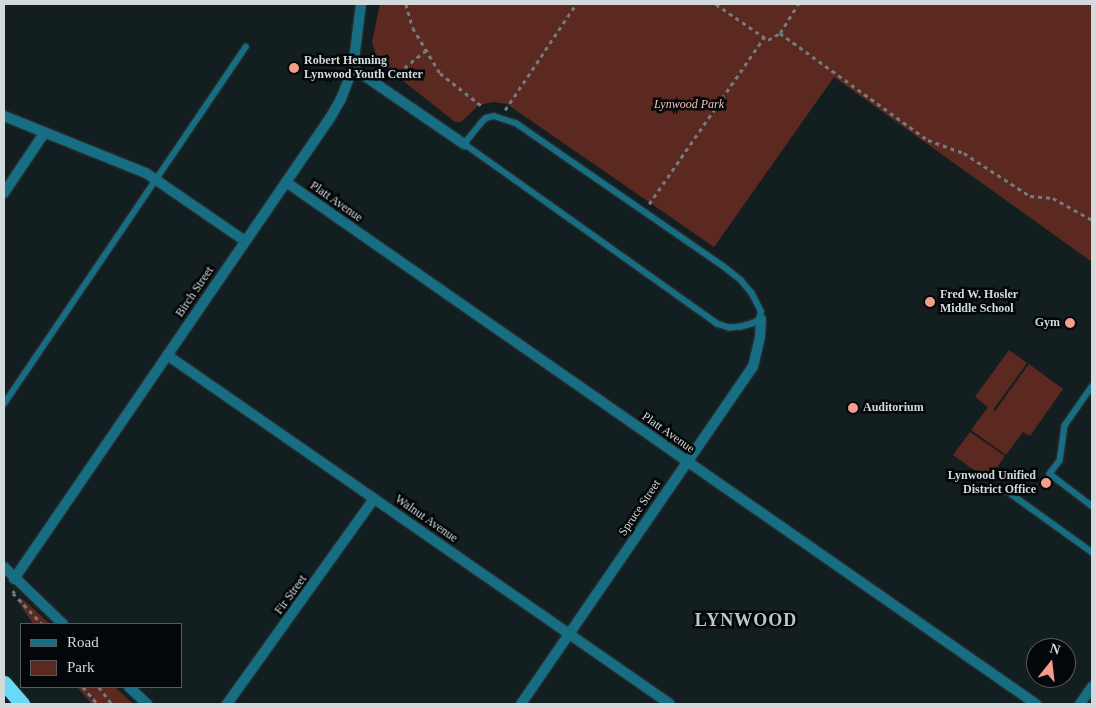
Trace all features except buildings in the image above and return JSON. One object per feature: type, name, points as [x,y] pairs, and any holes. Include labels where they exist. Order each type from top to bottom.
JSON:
[{"type":"highway","points":[[4,683],[22,704]]},
{"type":"street","name":"Birch Street","points":[[14,579],[342,99],[353,68],[358,5]]},
{"type":"street","points":[[353,68],[464,144]]},
{"type":"street","points":[[4,116],[133,167],[157,179],[245,241]]},
{"type":"street","points":[[4,193],[45,132]]},
{"type":"street","name":"Platt Avenue","points":[[286,182],[1036,704]]},
{"type":"street","name":"Spruce Street","points":[[521,704],[753,367],[759,344],[761,319]]},
{"type":"street","name":"Walnut Avenue","points":[[167,355],[670,704]]},
{"type":"street","name":"Fir Street","points":[[227,704],[374,498]]},
{"type":"street","points":[[4,567],[14,579],[61,623]]},
{"type":"street","points":[[1080,704],[1092,687]]},
{"type":"street","points":[[130,688],[147,704]]},
{"type":"lane","points":[[4,404],[246,47]]},
{"type":"lane","points":[[500,117],[486,118],[464,144],[717,324],[729,328],[741,327],[761,319]]},
{"type":"lane","name":"Spruce Street","points":[[500,117],[516,123],[722,265],[752,293],[761,311],[761,319]]},
{"type":"lane","points":[[1092,387],[1066,426],[1060,461],[1050,474],[1092,506]]},
{"type":"lane","points":[[1007,491],[1092,552]]},
{"type":"path","points":[[406,4],[413,28],[425,51],[440,73],[482,106]]},
{"type":"path","points":[[500,117],[576,4]]},
{"type":"path","points":[[716,4],[768,40],[780,33],[798,4]]},
{"type":"path","points":[[780,33],[928,140],[964,153],[1030,196],[1053,198],[1092,220]]},
{"type":"path","points":[[648,204],[764,37]]},
{"type":"path","points":[[392,78],[425,51]]},
{"type":"path","points":[[13,593],[41,623]]},
{"type":"path","points":[[84,688],[98,704]]},
{"type":"path","points":[[100,688],[112,704]]},
{"type":"green space","name":"Lynwood Park","points":[[380,4],[1092,4],[1092,262],[834,77],[714,247],[507,104],[493,102],[479,105],[461,122],[455,122],[378,61],[372,42]]},
{"type":"green space","points":[[1009,350],[1027,363],[993,410],[995,411],[1029,364],[1063,389],[1030,436],[1023,432],[1006,455],[971,430],[988,407],[975,397]]},
{"type":"green space","points":[[970,432],[1005,456],[988,480],[953,455]]},
{"type":"green space","points":[[21,598],[49,623],[32,623],[18,601]]},
{"type":"green space","points":[[78,688],[116,688],[133,704],[92,704]]},
{"type":"place","name":"Robert Henning Lynwood Youth Center","points":[[294,68]]},
{"type":"place","name":"Fred W. Hosler Middle School","points":[[930,302]]},
{"type":"place","name":"Gym","points":[[1070,323]]},
{"type":"place","name":"Auditorium","points":[[853,408]]},
{"type":"place","name":"Lynwood Unified District Office","points":[[1046,483]]},
{"type":"district","name":"LYNWOOD","points":[[746,620]]}]
